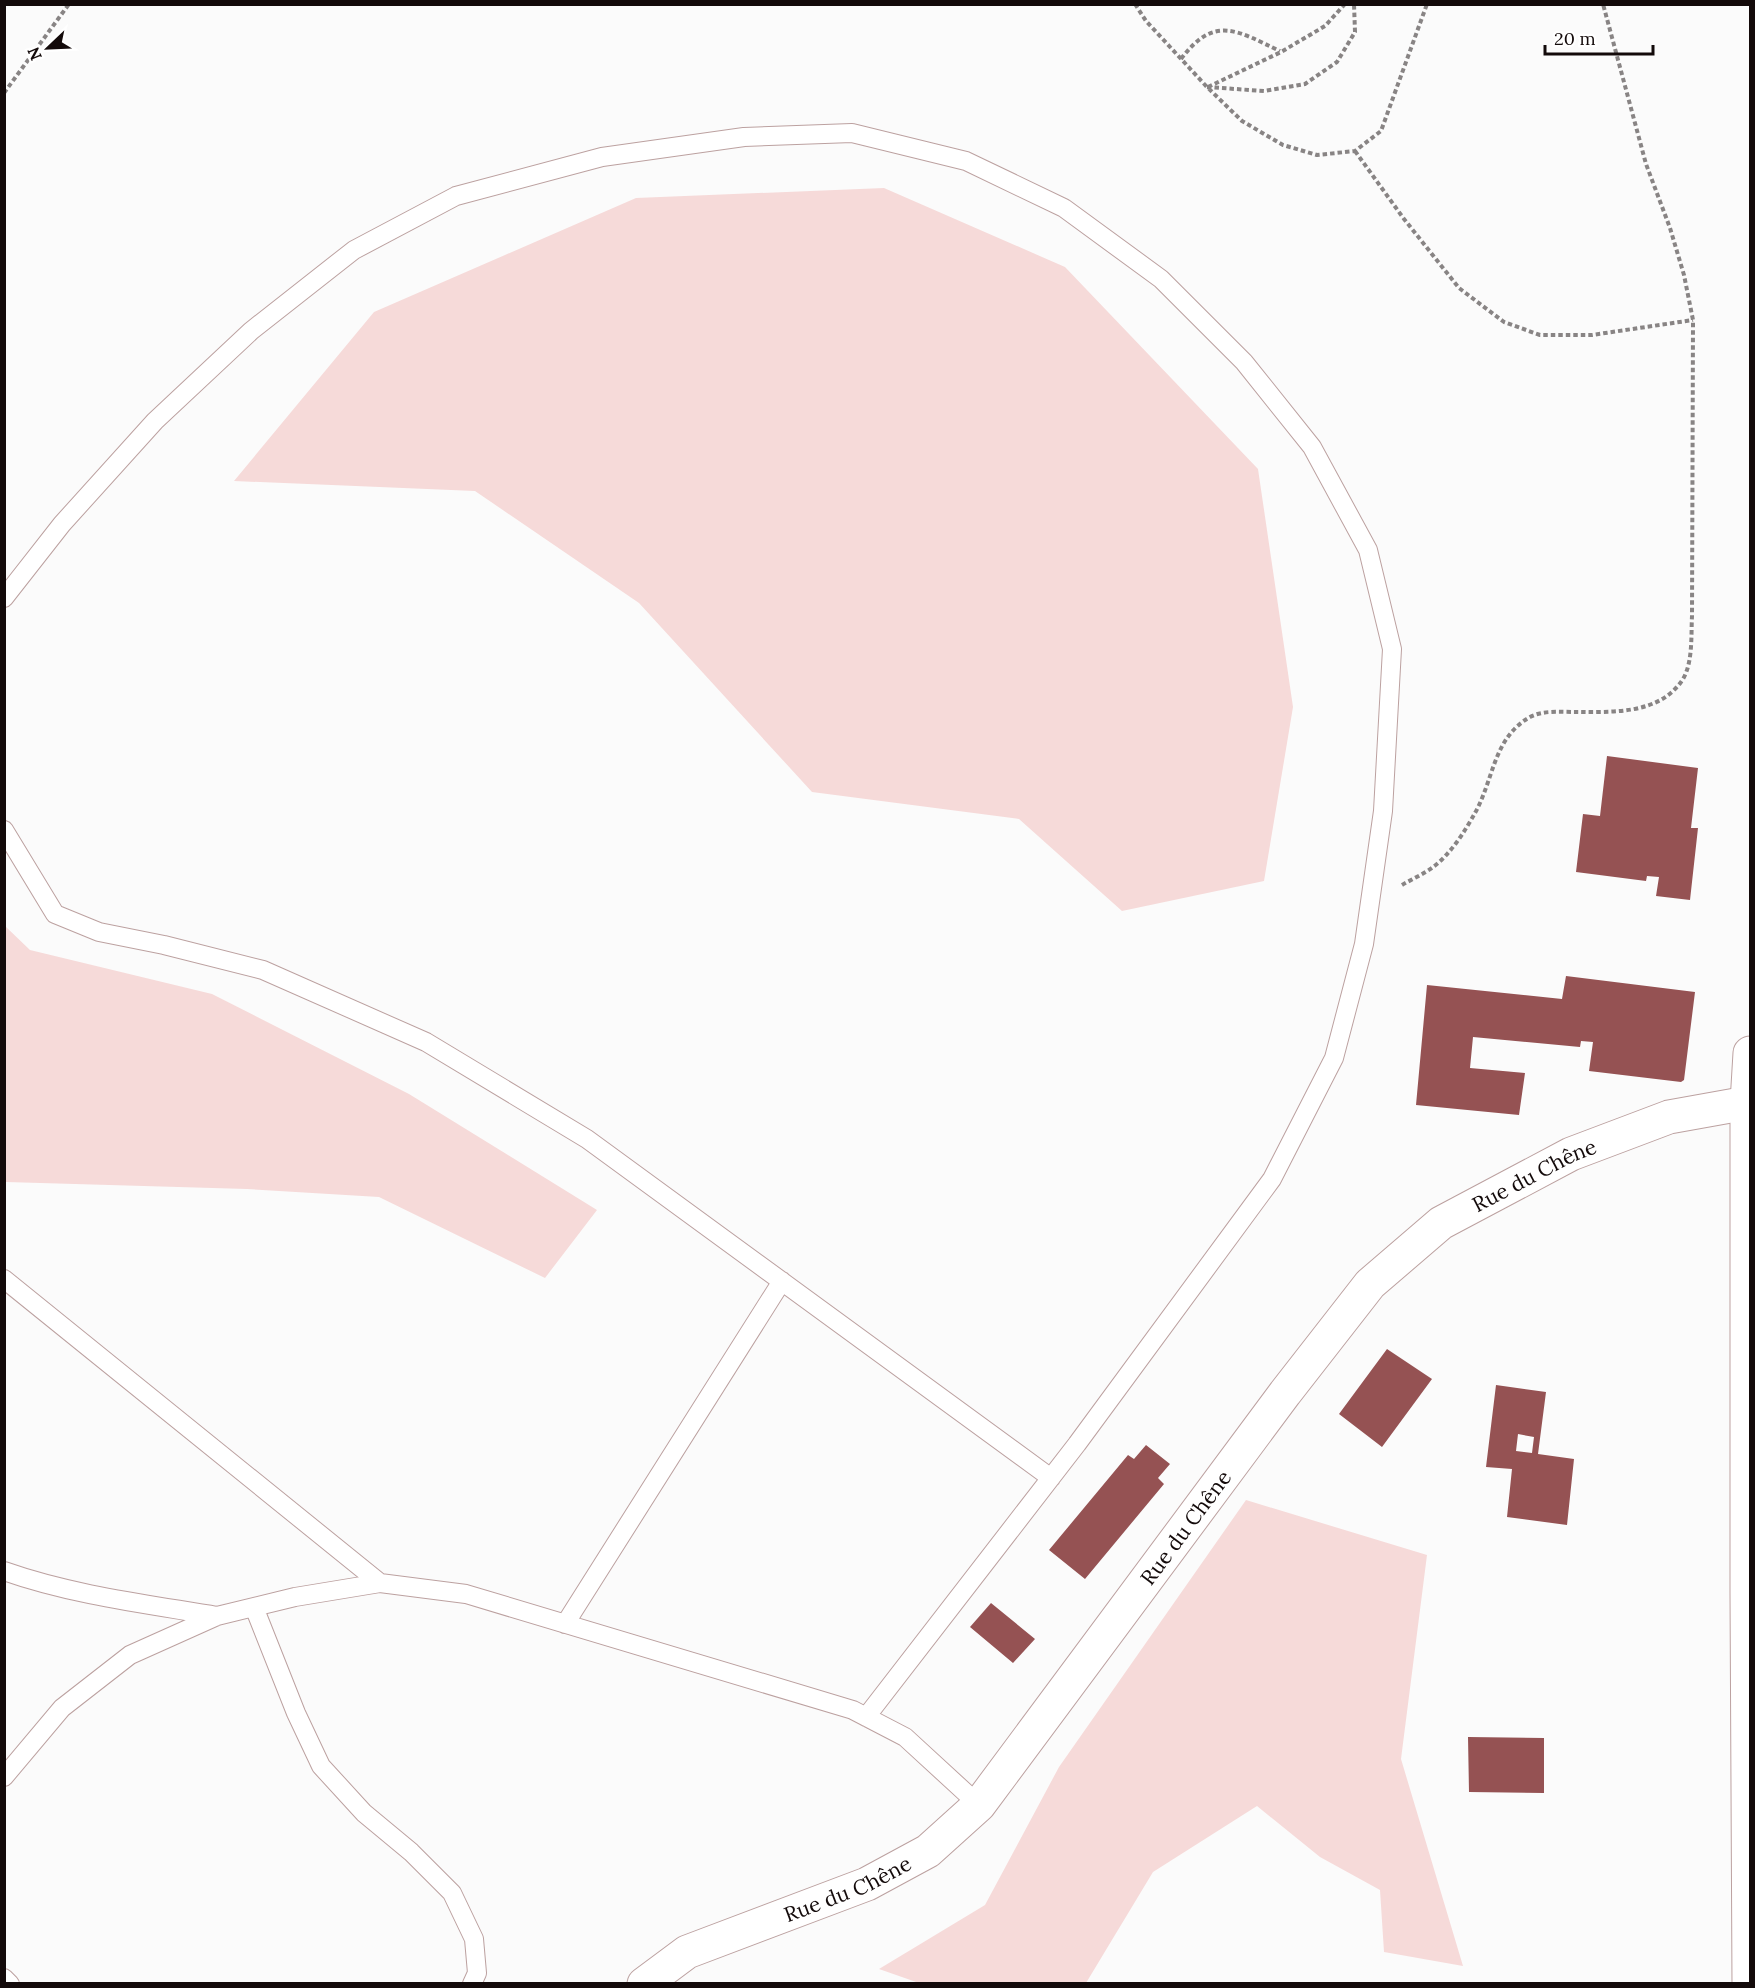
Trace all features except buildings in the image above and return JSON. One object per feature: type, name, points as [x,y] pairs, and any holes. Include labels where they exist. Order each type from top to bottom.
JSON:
[{"type":"street","points":[[1749,1983],[1747,1605],[1750,1053]]},
{"type":"street","name":"Rue du Chêne","points":[[644,1983],[687,1952],[867,1884],[928,1851],[979,1804],[1285,1393],[1370,1284],[1441,1223],[1571,1154],[1669,1117],[1749,1102]]},
{"type":"lane","points":[[4,598],[62,524],[155,421],[251,331],[354,250],[456,196],[602,157],[744,137],[852,133],[966,161],[1065,208],[1161,279],[1244,362],[1312,447],[1368,550],[1392,649],[1383,810],[1368,916],[1364,944],[1334,1058],[1272,1179],[1051,1478],[866,1717]]},
{"type":"lane","points":[[4,830],[55,914],[99,932],[164,945],[263,970],[426,1042],[587,1139],[1051,1478]]},
{"type":"lane","points":[[4,1279],[380,1583]]},
{"type":"lane","points":[[565,1624],[782,1281]]},
{"type":"lane","points":[[4,1571],[113,1598],[217,1616]]},
{"type":"lane","points":[[4,1777],[62,1708],[130,1655],[217,1616],[295,1597],[380,1583],[466,1594],[853,1710],[905,1737],[979,1804]]},
{"type":"lane","points":[[254,1607],[296,1713],[321,1766],[364,1813],[411,1852],[452,1893],[474,1939],[477,1973],[472,1983]]},
{"type":"lane","points":[[4,1978],[10,1983]]},
{"type":"path","points":[[4,93],[69,4]]},
{"type":"path","points":[[1135,4],[1146,21],[1242,121],[1283,145],[1317,155],[1355,151],[1381,131],[1427,4]]},
{"type":"path","points":[[1207,87],[1281,52],[1325,26],[1345,4]]},
{"type":"path","points":[[1207,87],[1264,91],[1305,84],[1337,62],[1355,32],[1354,4]]},
{"type":"path","points":[[1368,916],[1389,893],[1434,867],[1453,846],[1475,813],[1502,744],[1516,727],[1532,716],[1549,712],[1623,711],[1652,704],[1670,694],[1683,678],[1689,656],[1692,616],[1693,320],[1684,274],[1646,164],[1604,4]]},
{"type":"path","points":[[1181,59],[1204,35],[1229,29],[1281,52]]},
{"type":"path","points":[[1355,151],[1404,219],[1459,288],[1504,322],[1540,335],[1592,335],[1693,320]]},
{"type":"shaded area","points":[[884,188],[1065,267],[1258,469],[1293,707],[1264,881],[1122,911],[1019,819],[812,792],[639,603],[475,491],[234,481],[374,312],[636,198]]},
{"type":"shaded area","points":[[5,926],[30,950],[212,994],[409,1094],[597,1210],[545,1278],[379,1197],[247,1189],[6,1182],[4,1181]]},
{"type":"shaded area","points":[[1246,1500],[1427,1555],[1401,1759],[1463,1966],[1384,1952],[1380,1890],[1320,1857],[1257,1806],[1153,1872],[1086,1983],[919,1983],[879,1969],[985,1905],[1059,1767]]}]
